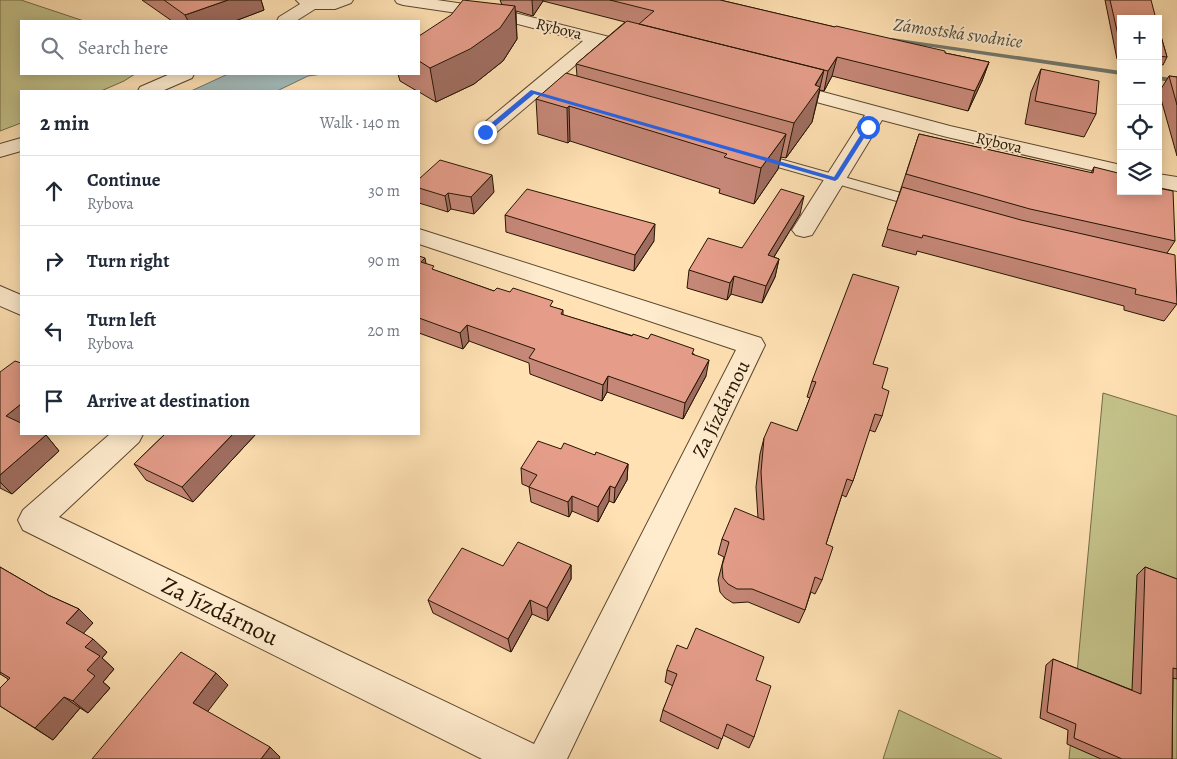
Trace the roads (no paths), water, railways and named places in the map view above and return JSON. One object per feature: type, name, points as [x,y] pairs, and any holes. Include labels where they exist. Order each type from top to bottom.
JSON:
[{"type":"street","points":[[286,20],[308,2],[327,5],[345,0]]},
{"type":"street","name":"Rybova","points":[[404,0],[499,14],[652,53]]},
{"type":"street","name":"Rybova","points":[[485,132],[596,39]]},
{"type":"street","points":[[149,90],[183,75]]},
{"type":"street","name":"Rybova","points":[[765,83],[1117,170]]},
{"type":"street","points":[[804,230],[877,112]]},
{"type":"street","points":[[0,152],[20,144]]},
{"type":"street","points":[[1162,181],[1177,184]]},
{"type":"street","name":"Za Jízdárnou","points":[[420,236],[752,345],[547,759]]},
{"type":"street","points":[[0,295],[20,305]]},
{"type":"street","name":"Za Jízdárnou","points":[[128,435],[34,520],[523,759]]},
{"type":"lane","points":[[533,92],[552,97]]},
{"type":"lane","points":[[741,152],[936,208]]},
{"type":"water","points":[[226,75],[316,75],[308,76],[279,90],[193,90]]},
{"type":"waterway","name":"Zámostská svodnice","points":[[892,40],[1117,72]]},
{"type":"waterway","name":"Zámostská svodnice","points":[[1162,79],[1177,81]]}]
